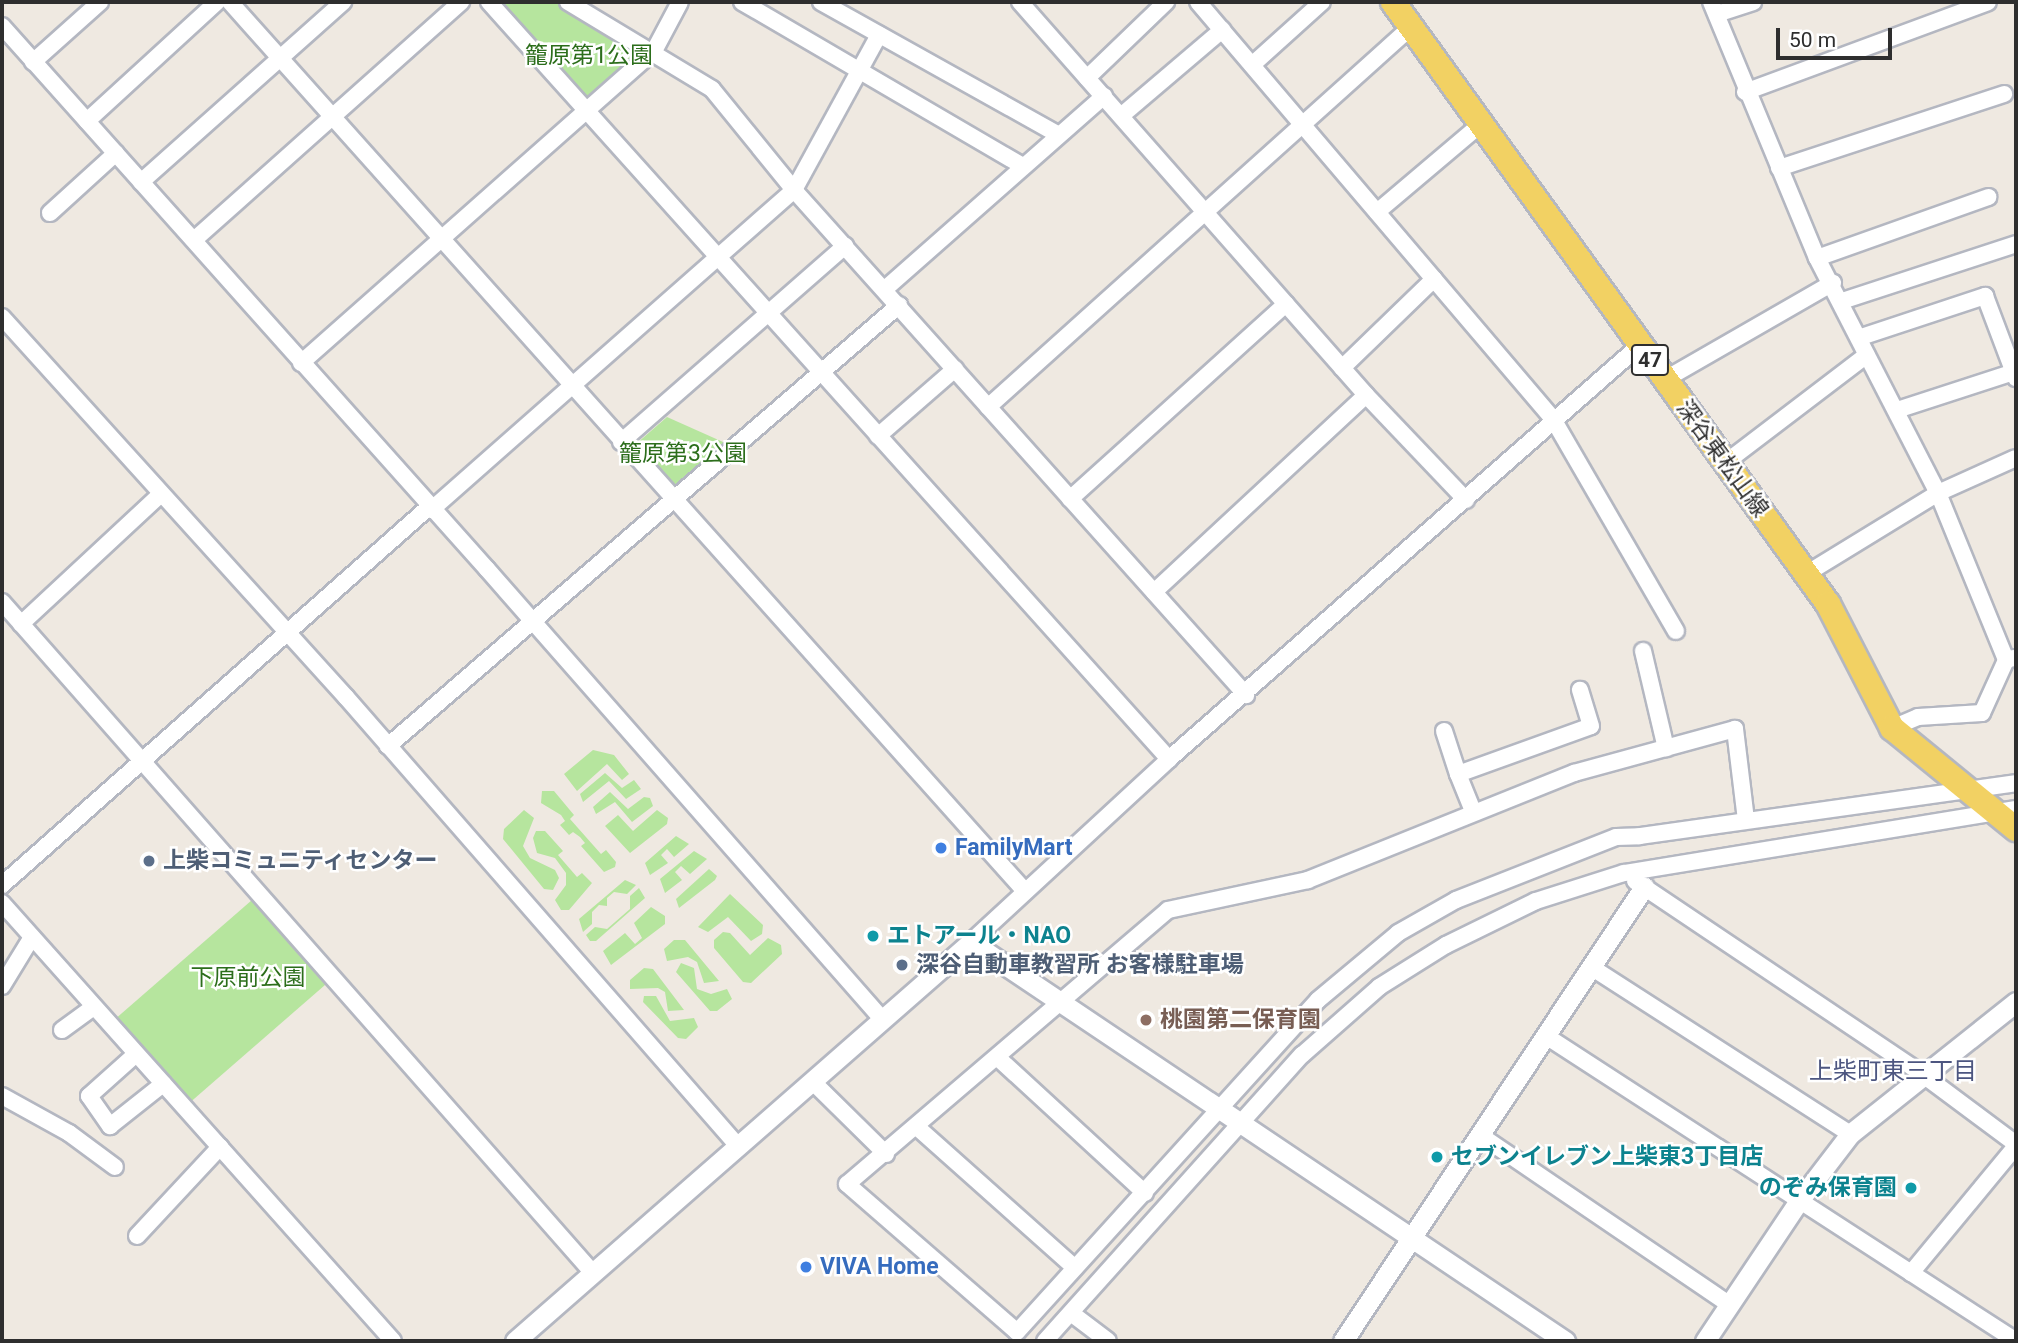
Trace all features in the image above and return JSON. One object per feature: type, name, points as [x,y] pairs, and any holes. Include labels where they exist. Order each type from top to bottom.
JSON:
[{"type":"main road","name":"深谷東松山線","points":[[1392,2],[1828,604],[1892,728],[1967,791],[2005,811],[2016,830]]},
{"type":"street","points":[[33,62],[100,2]]},
{"type":"street","points":[[87,121],[217,2]]},
{"type":"street","points":[[230,2],[1024,890]]},
{"type":"street","points":[[141,182],[343,2]]},
{"type":"street","points":[[194,240],[461,2]]},
{"type":"street","points":[[489,2],[720,255],[878,436],[1169,760]]},
{"type":"street","points":[[568,2],[654,51],[712,89],[794,190],[1246,695]]},
{"type":"street","points":[[301,363],[654,51],[680,2]]},
{"type":"street","points":[[742,2],[763,7],[861,71],[1021,165]]},
{"type":"street","points":[[821,2],[1057,134]]},
{"type":"street","points":[[1020,2],[1366,395],[1465,500]]},
{"type":"street","points":[[1087,78],[1166,2]]},
{"type":"street","points":[[1198,2],[1553,419],[1676,631]]},
{"type":"street","points":[[1252,65],[1322,2]]},
{"type":"street","points":[[1753,2],[1714,8],[1745,92],[1817,258],[1861,337],[1867,355],[1938,493],[2011,659],[1982,713],[1918,717],[1892,728]]},
{"type":"street","points":[[1745,92],[1988,2]]},
{"type":"street","points":[[2,26],[535,623],[883,1020]]},
{"type":"street","points":[[988,407],[1204,210],[1411,27]]},
{"type":"street","points":[[1121,116],[1222,30]]},
{"type":"street","points":[[2,885],[284,634],[794,190],[879,35]]},
{"type":"street","points":[[1779,168],[2004,94]]},
{"type":"street","points":[[885,289],[1021,165],[1104,96]]},
{"type":"street","points":[[1377,212],[1480,124]]},
{"type":"street","points":[[50,213],[116,153]]},
{"type":"street","points":[[1817,258],[1988,197]]},
{"type":"street","points":[[1842,301],[2016,244]]},
{"type":"street","points":[[621,442],[845,246]]},
{"type":"street","points":[[1342,368],[1434,279]]},
{"type":"street","points":[[1664,380],[1833,283]]},
{"type":"street","points":[[1861,337],[1985,296],[2009,337],[2015,375],[1897,410]]},
{"type":"street","points":[[1070,499],[1286,304]]},
{"type":"street","points":[[388,746],[676,502],[899,305]]},
{"type":"street","points":[[2,317],[284,634],[388,746],[738,1146]]},
{"type":"street","points":[[515,1341],[883,1020],[1169,760],[1246,695],[1553,419],[1639,346]]},
{"type":"street","points":[[1725,463],[1867,355]]},
{"type":"street","points":[[878,436],[955,369]]},
{"type":"street","points":[[1154,592],[1366,395]]},
{"type":"street","points":[[1806,574],[1938,493],[2016,458]]},
{"type":"street","points":[[21,624],[160,495]]},
{"type":"street","points":[[2,602],[593,1273]]},
{"type":"street","points":[[1643,651],[1666,748]]},
{"type":"street","points":[[1458,774],[1591,726],[1580,690]]},
{"type":"street","points":[[1746,820],[1735,729],[1574,773],[1473,811],[1308,880],[1168,910],[918,1128],[847,1184],[1017,1332],[1145,1193],[1216,1107],[1318,1000],[1398,933],[1455,900],[1616,838],[2016,783]]},
{"type":"street","points":[[1444,731],[1473,811]]},
{"type":"street","points":[[1045,1341],[1302,1055],[1380,987],[1446,946],[1536,901],[1624,873],[2005,811]]},
{"type":"street","points":[[1624,873],[1922,1074],[2016,1145],[1911,1273]]},
{"type":"street","points":[[1343,1341],[1644,887]]},
{"type":"street","points":[[2,903],[393,1341]]},
{"type":"street","points":[[2,986],[32,937]]},
{"type":"street","points":[[971,942],[1565,1341]]},
{"type":"street","points":[[1591,967],[1850,1135]]},
{"type":"street","points":[[1705,1341],[1798,1202],[1850,1135],[1922,1074],[2016,1002]]},
{"type":"street","points":[[62,1030],[94,1007]]},
{"type":"street","points":[[1546,1036],[2016,1341]]},
{"type":"street","points":[[136,1054],[89,1096],[110,1126],[163,1084]]},
{"type":"street","points":[[997,1057],[1145,1193]]},
{"type":"street","points":[[812,1082],[886,1154]]},
{"type":"street","points":[[2,1096],[69,1133],[114,1167]]},
{"type":"street","points":[[918,1128],[1075,1268]]},
{"type":"street","points":[[1480,1135],[1730,1304]]},
{"type":"street","points":[[137,1236],[219,1147]]},
{"type":"street","points":[[1071,1313],[1108,1341]]},
{"type":"green space","name":"籠原第1公園","points":[[498,2],[555,2],[638,52],[589,99]]},
{"type":"green space","name":"籠原第3公園","points":[[667,417],[732,446],[682,492],[636,444]]},
{"type":"green space","points":[[593,750],[614,755],[629,774],[622,780],[607,764],[577,791],[564,774]]},
{"type":"green space","points":[[605,773],[622,788],[634,780],[641,789],[626,799],[609,781],[583,802],[580,794]]},
{"type":"green space","points":[[542,791],[554,791],[574,815],[570,819],[601,854],[606,850],[616,862],[615,867],[604,872],[581,846],[585,843],[580,837],[573,832],[569,835],[560,825],[565,821],[561,815],[541,803]]},
{"type":"green space","points":[[610,792],[628,809],[644,797],[650,798],[653,806],[632,822],[615,802],[596,814],[593,807]]},
{"type":"green space","points":[[524,810],[534,818],[523,846],[530,858],[555,870],[559,878],[553,890],[544,889],[503,839],[504,829]]},
{"type":"green space","points":[[657,810],[668,818],[667,824],[630,853],[605,826],[618,815],[633,831]]},
{"type":"green space","points":[[536,831],[545,831],[563,851],[558,855],[577,877],[582,873],[592,883],[569,910],[561,910],[555,900],[566,885],[566,873],[555,858],[537,853],[533,838]]},
{"type":"green space","points":[[676,836],[689,844],[674,857],[667,849],[661,855],[668,863],[650,875],[645,863]]},
{"type":"green space","points":[[694,851],[707,859],[690,874],[681,866],[675,872],[682,880],[665,893],[660,879]]},
{"type":"green space","points":[[709,869],[717,876],[715,880],[679,908],[676,899]]},
{"type":"green space","points":[[625,880],[636,885],[627,894],[614,892],[607,898],[607,906],[599,905],[592,912],[592,924],[583,932],[579,919]]},
{"type":"green space","points":[[639,888],[645,898],[596,941],[590,941],[586,935],[595,927],[607,929],[630,909],[630,896]]},
{"type":"green space","name":"下原前公園","points":[[259,894],[332,979],[183,1108],[110,1024]]},
{"type":"green space","points":[[730,894],[763,925],[762,934],[751,941],[728,917],[708,932],[698,927]]},
{"type":"green space","points":[[651,907],[665,916],[665,924],[611,965],[603,951],[625,933],[635,944],[642,938],[634,923]]},
{"type":"green space","points":[[723,932],[730,933],[750,955],[768,938],[781,945],[782,954],[751,983],[743,982],[714,948],[714,940]]},
{"type":"green space","points":[[674,940],[685,940],[719,981],[704,983],[697,962],[688,957],[667,961],[664,949]]},
{"type":"green space","points":[[681,963],[694,968],[697,989],[711,994],[727,989],[732,999],[717,1011],[710,1011],[676,972]]},
{"type":"green space","points":[[644,968],[653,969],[684,1010],[668,1011],[665,992],[658,988],[630,989],[630,980]]},
{"type":"green space","points":[[644,996],[656,996],[670,1021],[694,1018],[698,1027],[686,1039],[678,1038],[643,1002]]},
{"type":"place","name":"FamilyMart","points":[[941,848]]},
{"type":"place","name":"上柴コミュニティセンター","points":[[149,861]]},
{"type":"place","name":"エトアール・NAO","points":[[873,936]]},
{"type":"place","name":"深谷自動車教習所 お客様駐車場","points":[[902,965]]},
{"type":"place","name":"桃園第二保育園","points":[[1146,1020]]},
{"type":"place","name":"セブンイレブン上柴東3丁目店","points":[[1437,1157]]},
{"type":"place","name":"のぞみ保育園","points":[[1911,1188]]},
{"type":"place","name":"VIVA Home","points":[[806,1267]]},
{"type":"district","name":"上柴町東三丁目","points":[[1893,1072]]}]
